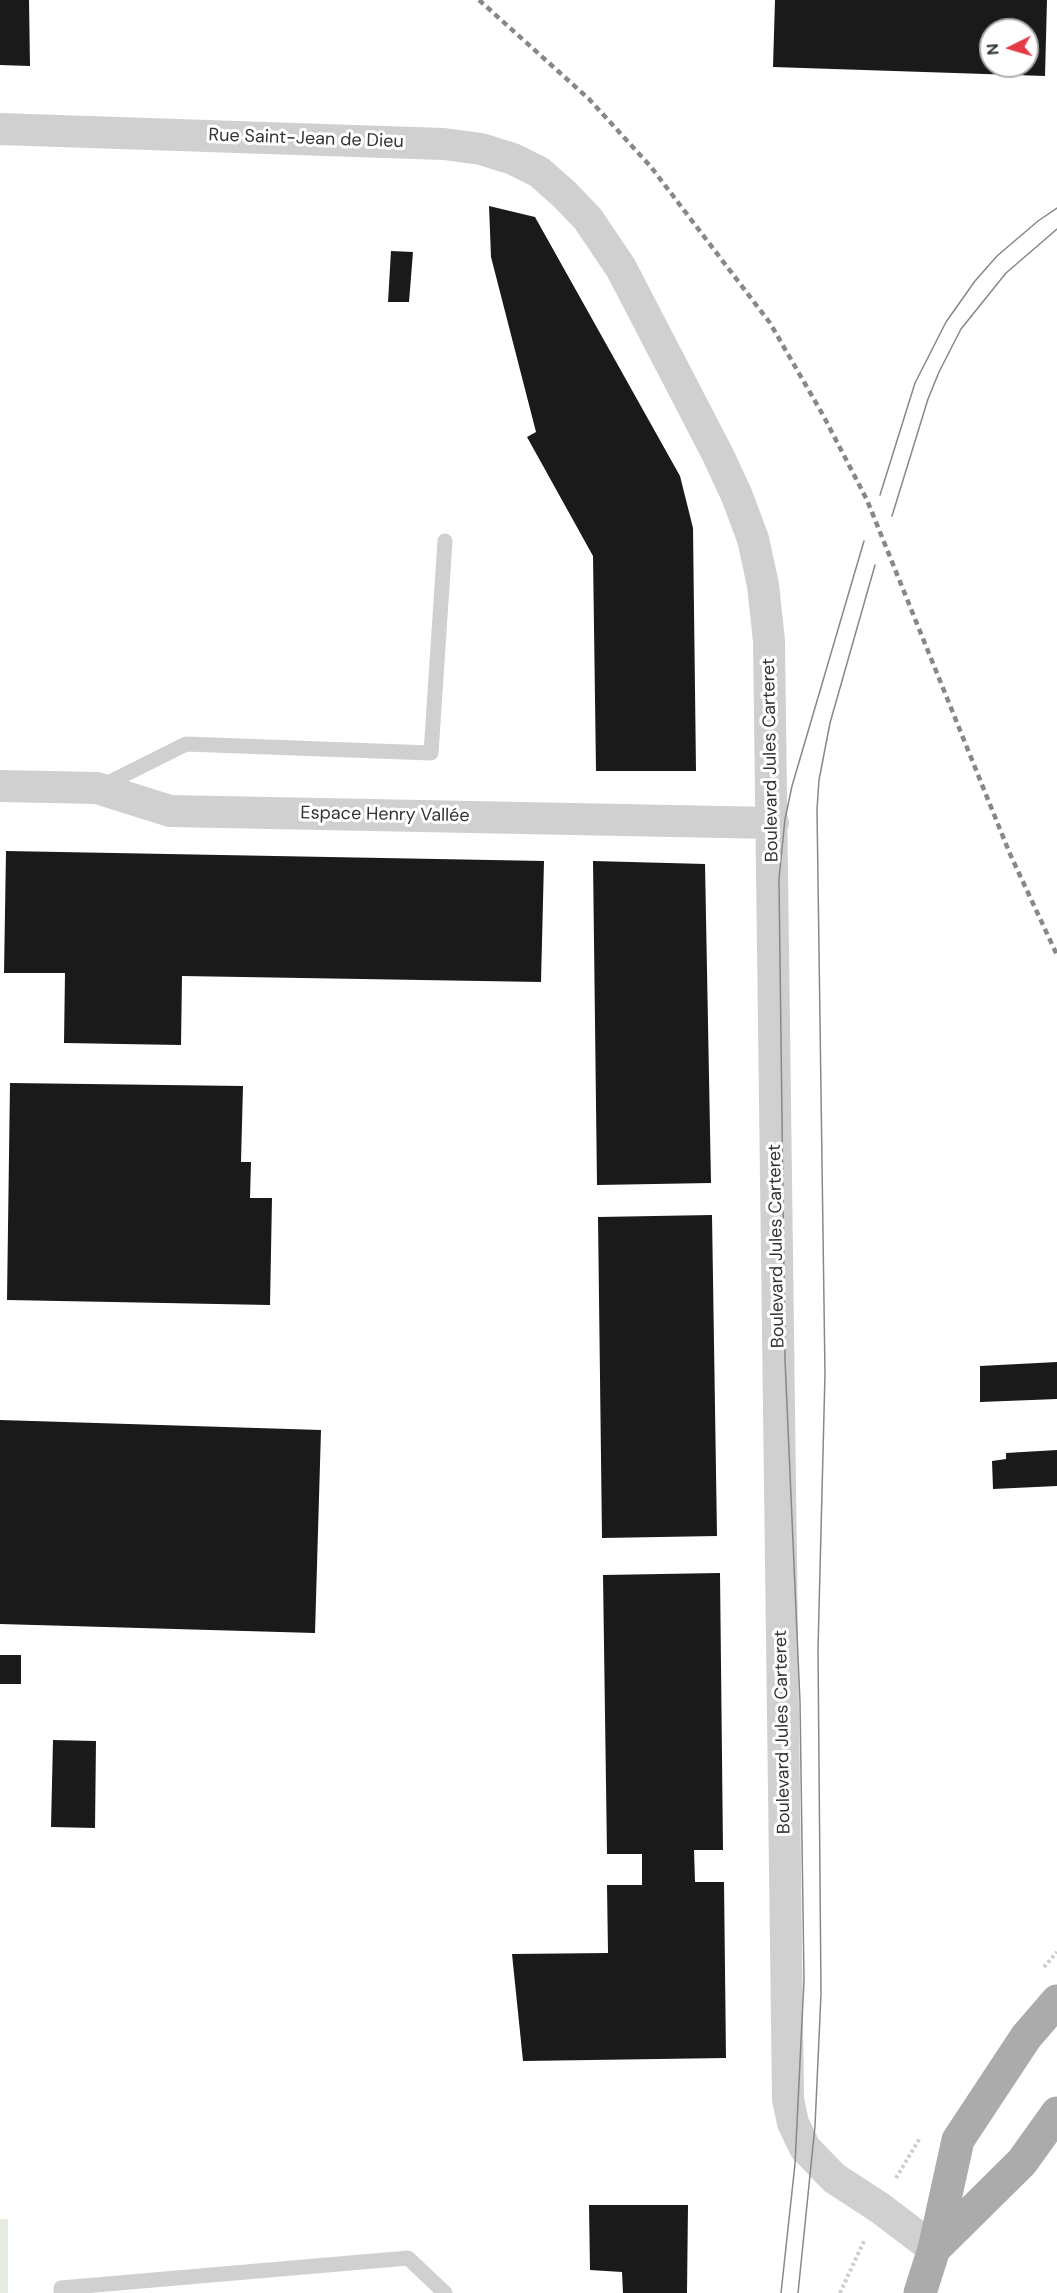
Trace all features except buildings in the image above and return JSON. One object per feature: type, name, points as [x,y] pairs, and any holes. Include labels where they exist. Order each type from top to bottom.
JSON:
[{"type":"main road","points":[[920,2293],[934,2249],[958,2140],[1026,2037],[1057,2001]]},
{"type":"main road","points":[[934,2249],[1022,2162],[1057,2114]]},
{"type":"street","name":"Rue Saint-Jean de Dieu","points":[[0,129],[444,144],[481,149],[513,159],[539,172],[588,219]]},
{"type":"street","name":"Boulevard Jules Carteret","points":[[588,219],[621,268],[718,454],[753,539],[763,585],[769,641],[788,2099],[793,2123],[805,2148],[834,2178],[880,2208],[934,2249]]},
{"type":"street","name":"Espace Henry Vallée","points":[[0,786],[97,788],[170,811],[772,823]]},
{"type":"lane","points":[[97,788],[186,744],[431,753],[445,541]]},
{"type":"lane","points":[[61,2293],[61,2288],[408,2258],[445,2293]]},
{"type":"shaded area","points":[[0,2219],[8,2219],[8,2293],[0,2293]]},
{"type":"tram line","points":[[880,495],[915,383],[946,322],[975,281],[997,256],[1057,208]]},
{"type":"tram line","points":[[892,516],[928,399],[961,329],[1006,273],[1057,229]]},
{"type":"tram line","points":[[781,2293],[795,2164],[804,1980],[800,1702],[785,1359],[779,879],[785,819],[792,786],[864,541]]},
{"type":"tram line","points":[[798,2293],[815,2126],[821,1994],[818,1649],[825,1374],[817,809],[819,780],[830,723],[875,565]]},
{"type":"railway","points":[[479,0],[589,99],[651,167],[770,323],[823,415],[867,500],[1010,854],[1057,955]]}]
